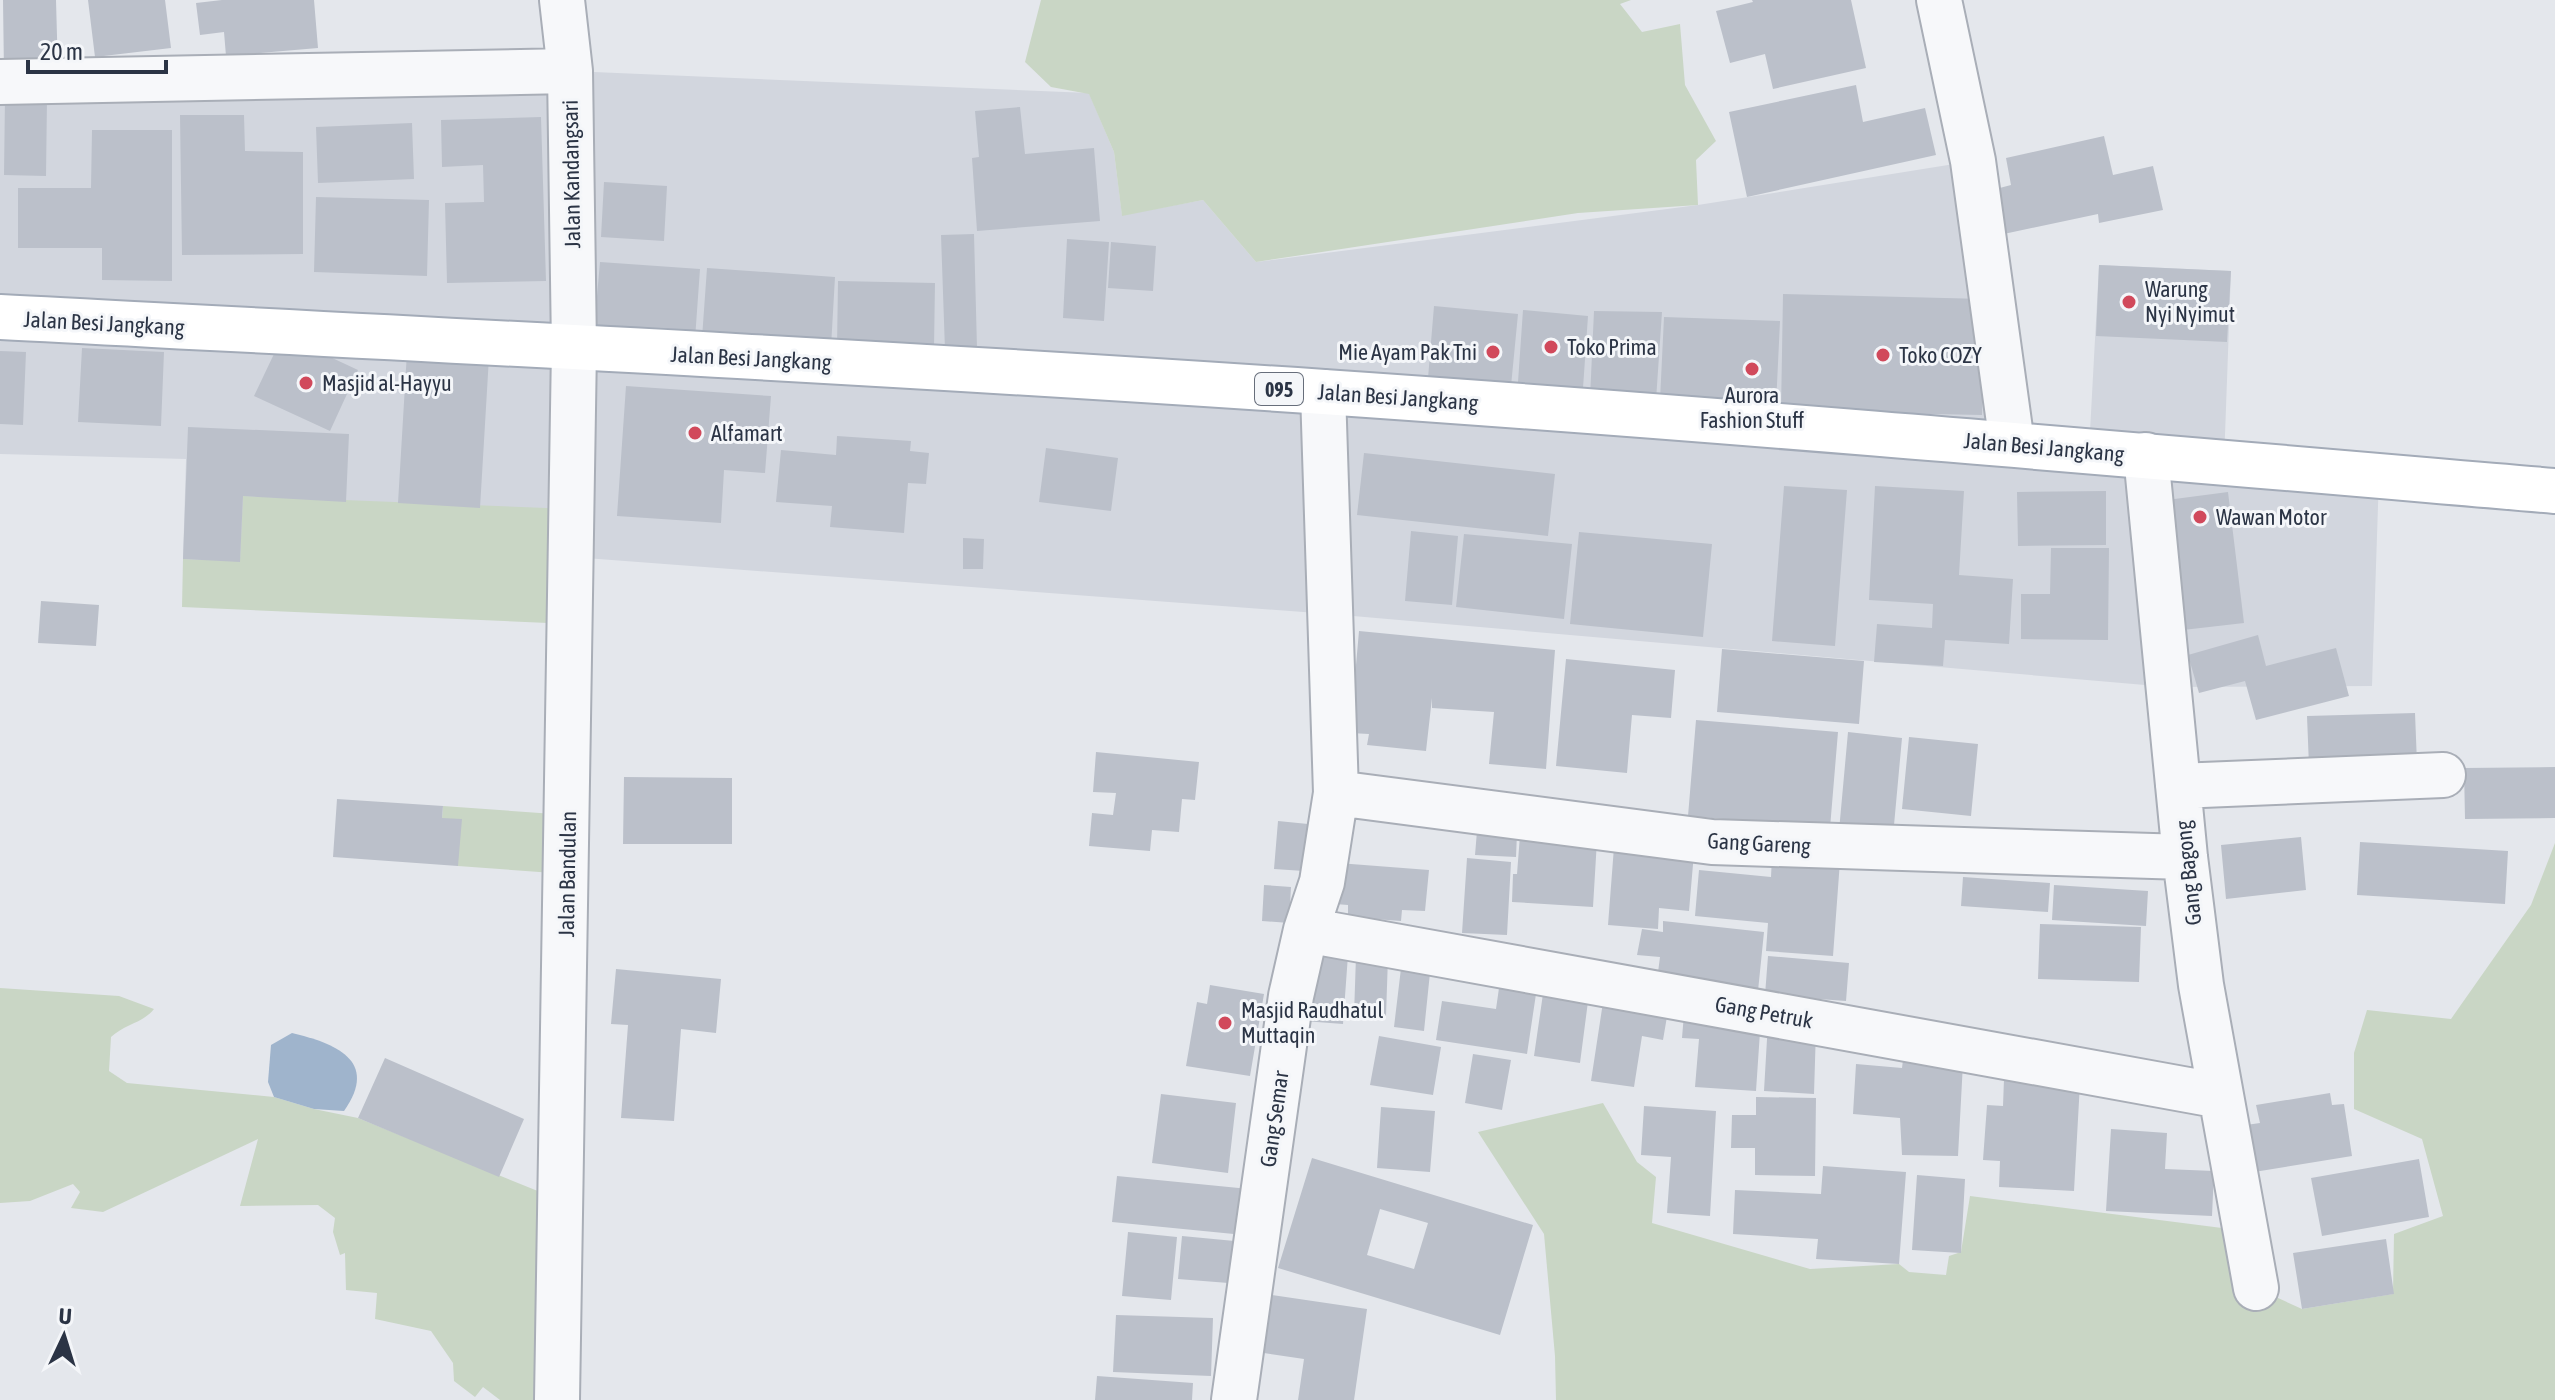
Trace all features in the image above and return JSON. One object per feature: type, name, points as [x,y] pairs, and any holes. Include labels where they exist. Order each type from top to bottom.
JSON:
[{"type":"main road","name":"Jalan Besi Jangkang","points":[[0,317],[1323,392],[2012,444],[2555,491]]},
{"type":"street","name":"Jalan Kandangsari","points":[[562,0],[570,71],[574,348]]},
{"type":"street","points":[[1939,0],[1973,161],[2012,444]]},
{"type":"street","points":[[0,82],[570,71]]},
{"type":"street","name":"Jalan Bandulan","points":[[557,1400],[574,348]]},
{"type":"street","name":"Gang Semar","points":[[1234,1400],[1291,996],[1306,930],[1322,882],[1336,793],[1323,392]]},
{"type":"street","name":"Gang Bagong","points":[[2146,455],[2185,857],[2201,985],[2256,1288]]},
{"type":"street","points":[[2178,786],[2443,775]]},
{"type":"street","name":"Gang Gareng","points":[[1336,793],[1712,842],[2185,857]]},
{"type":"street","name":"Gang Petruk","points":[[1306,930],[2221,1096]]},
{"type":"shaded area","points":[[570,71],[1089,93],[1114,152],[1122,215],[1203,200],[1256,262],[1698,205],[1973,161],[2012,443],[2089,450],[2099,265],[2231,271],[2224,462],[2379,476],[2372,686],[2168,687],[1330,614],[572,557],[240,562],[183,559],[186,459],[0,454],[0,82]]},
{"type":"green space","points":[[1041,0],[1631,0],[1620,4],[1642,32],[1680,24],[1685,85],[1716,141],[1696,160],[1698,205],[1578,213],[1256,262],[1203,200],[1122,216],[1114,152],[1089,94],[1051,87],[1025,62]]},
{"type":"green space","points":[[243,496],[572,509],[571,624],[182,607],[183,559],[240,561]]},
{"type":"green space","points":[[443,806],[568,815],[567,874],[458,866],[442,818]]},
{"type":"green space","points":[[2555,843],[2555,1400],[1556,1400],[1544,1234],[1478,1132],[1603,1103],[1637,1162],[1656,1177],[1652,1223],[1810,1269],[1899,1264],[1909,1272],[1946,1275],[1949,1256],[1961,1252],[1970,1196],[2222,1228],[2256,1288],[2302,1309],[2393,1294],[2394,1234],[2443,1216],[2422,1139],[2354,1109],[2354,1053],[2367,1010],[2451,1019],[2531,905]]},
{"type":"green space","points":[[0,988],[119,996],[154,1009],[111,1037],[109,1071],[127,1083],[274,1097],[358,1118],[560,1200],[558,1400],[500,1400],[483,1387],[475,1397],[454,1381],[453,1363],[431,1331],[375,1319],[377,1293],[346,1290],[345,1253],[340,1255],[333,1232],[335,1218],[318,1205],[240,1206],[258,1139],[103,1212],[71,1208],[80,1192],[73,1184],[30,1201],[0,1203]]},
{"type":"water","points":[[292,1033],[336,1049],[354,1067],[357,1079],[354,1093],[344,1111],[314,1109],[274,1097],[268,1082],[271,1045]]},
{"type":"building","points":[[3,0],[56,0],[58,72],[4,73]]},
{"type":"building","points":[[88,0],[165,0],[171,48],[95,57]]},
{"type":"building","points":[[314,0],[318,48],[226,56],[224,32],[200,35],[196,3]]},
{"type":"building","points":[[1752,0],[1851,0],[1866,68],[1773,89],[1765,54],[1730,63],[1716,11]]},
{"type":"building","points":[[1856,85],[1863,122],[1925,108],[1936,155],[1747,197],[1729,112]]},
{"type":"building","points":[[5,97],[47,99],[46,176],[4,175]]},
{"type":"building","points":[[1020,107],[1025,154],[1094,148],[1100,221],[977,231],[972,158],[979,157],[975,111]]},
{"type":"building","points":[[180,115],[244,115],[245,151],[303,152],[303,254],[182,255]]},
{"type":"building","points":[[541,117],[546,281],[447,283],[445,203],[484,202],[483,165],[442,167],[441,120]]},
{"type":"building","points":[[412,123],[414,179],[318,183],[316,127]]},
{"type":"building","points":[[92,130],[172,130],[172,281],[102,280],[102,248],[18,248],[18,188],[91,188]]},
{"type":"building","points":[[2104,136],[2113,175],[2153,166],[2163,210],[2099,223],[2098,214],[1985,238],[1977,194],[2011,185],[2006,158]]},
{"type":"building","points":[[604,182],[667,186],[664,241],[601,237]]},
{"type":"building","points":[[316,197],[429,200],[427,276],[314,272]]},
{"type":"building","points":[[974,234],[977,348],[945,350],[941,235]]},
{"type":"building","points":[[1067,239],[1109,242],[1104,321],[1063,318]]},
{"type":"building","points":[[1111,242],[1156,246],[1153,291],[1108,288]]},
{"type":"building","points":[[600,262],[700,269],[695,339],[594,331]]},
{"type":"building","points":[[2099,265],[2231,271],[2227,342],[2096,336]]},
{"type":"building","points":[[707,268],[835,277],[831,347],[702,338]]},
{"type":"building","points":[[838,281],[935,283],[934,348],[837,347]]},
{"type":"building","name":"Toko COZY","points":[[1783,294],[1985,299],[1982,415],[1781,411]]},
{"type":"building","points":[[1434,306],[1518,314],[1511,386],[1428,378]]},
{"type":"building","points":[[1523,310],[1588,316],[1583,388],[1518,382]]},
{"type":"building","points":[[1594,311],[1662,312],[1656,400],[1590,398]]},
{"type":"building","points":[[1664,317],[1780,321],[1776,405],[1660,400]]},
{"type":"building","name":"Masjid al-Hayyu","points":[[283,335],[358,370],[330,431],[254,396]]},
{"type":"building","points":[[82,348],[164,352],[161,426],[78,422]]},
{"type":"building","points":[[0,351],[26,352],[23,425],[0,424]]},
{"type":"building","points":[[407,352],[489,357],[480,508],[398,503]]},
{"type":"building","name":"Alfamart","points":[[626,386],[771,396],[765,473],[724,470],[721,523],[617,516]]},
{"type":"building","points":[[188,427],[349,434],[346,502],[243,496],[240,562],[183,559]]},
{"type":"building","points":[[837,436],[911,441],[910,451],[929,453],[926,484],[908,483],[904,533],[830,527],[832,506],[776,502],[781,450],[836,455]]},
{"type":"building","points":[[1046,448],[1118,458],[1111,511],[1039,502]]},
{"type":"building","points":[[1364,453],[1555,474],[1548,536],[1357,515]]},
{"type":"building","points":[[1784,486],[1847,490],[1835,646],[1772,641]]},
{"type":"building","points":[[1875,486],[1964,491],[1959,575],[2013,579],[2009,644],[1945,640],[1943,666],[1874,662],[1877,624],[1932,628],[1933,604],[1869,600]]},
{"type":"building","points":[[2106,491],[2106,545],[2018,546],[2017,492]]},
{"type":"building","points":[[2228,492],[2244,623],[2183,630],[2167,500]]},
{"type":"building","points":[[1411,531],[1458,536],[1452,605],[1405,601]]},
{"type":"building","points":[[1579,532],[1712,544],[1703,637],[1570,624]]},
{"type":"building","points":[[1464,534],[1572,544],[1564,619],[1456,607]]},
{"type":"building","points":[[963,538],[984,539],[983,569],[963,569]]},
{"type":"building","points":[[2051,548],[2109,548],[2108,640],[2021,639],[2021,594],[2050,594]]},
{"type":"building","points":[[41,601],[99,605],[96,646],[38,643]]},
{"type":"building","points":[[1359,631],[1555,650],[1546,769],[1489,764],[1494,712],[1432,708],[1432,698],[1426,751],[1367,745],[1369,734],[1350,733]]},
{"type":"building","points":[[2258,635],[2266,666],[2336,648],[2349,696],[2256,720],[2245,681],[2199,693],[2188,655]]},
{"type":"building","points":[[1722,649],[1864,661],[1859,724],[1717,712]]},
{"type":"building","points":[[1566,659],[1675,670],[1671,718],[1632,715],[1627,773],[1556,766]]},
{"type":"building","points":[[2415,713],[2417,763],[2309,766],[2307,716]]},
{"type":"building","points":[[1696,720],[1838,732],[1830,828],[1688,816]]},
{"type":"building","points":[[1848,732],[1902,738],[1893,836],[1839,831]]},
{"type":"building","points":[[1909,737],[1978,744],[1971,816],[1902,809]]},
{"type":"building","points":[[1096,752],[1199,762],[1195,800],[1182,799],[1179,832],[1152,830],[1150,851],[1089,846],[1092,813],[1113,815],[1116,793],[1093,792]]},
{"type":"building","points":[[2555,767],[2555,818],[2465,819],[2464,768]]},
{"type":"building","points":[[624,777],[732,778],[732,844],[623,844]]},
{"type":"building","points":[[337,799],[443,806],[442,818],[462,819],[458,866],[333,857]]},
{"type":"building","points":[[1278,821],[1308,824],[1304,871],[1274,869]]},
{"type":"building","points":[[1477,831],[1517,833],[1516,857],[1475,855]]},
{"type":"building","points":[[1615,834],[1695,841],[1689,911],[1659,908],[1658,929],[1608,925]]},
{"type":"building","points":[[1520,835],[1597,840],[1593,907],[1512,902]]},
{"type":"building","points":[[2301,837],[2306,890],[2226,899],[2221,845]]},
{"type":"building","points":[[2360,842],[2508,851],[2505,904],[2357,895]]},
{"type":"building","points":[[1772,856],[1840,861],[1833,956],[1766,951],[1768,923],[1695,916],[1699,870],[1771,877]]},
{"type":"building","points":[[1467,858],[1511,862],[1507,935],[1462,933]]},
{"type":"building","points":[[1338,863],[1429,870],[1425,911],[1402,910],[1401,921],[1348,917],[1348,905],[1335,904]]},
{"type":"building","points":[[1963,877],[2050,883],[2048,912],[1961,906]]},
{"type":"building","points":[[1264,885],[1291,887],[1289,923],[1262,921]]},
{"type":"building","points":[[2054,885],[2148,891],[2146,926],[2052,920]]},
{"type":"building","points":[[1663,921],[1764,932],[1758,991],[1657,980],[1660,957],[1637,955],[1642,929],[1663,932]]},
{"type":"building","points":[[2040,924],[2141,927],[2139,982],[2038,979]]},
{"type":"building","points":[[1309,952],[1348,955],[1343,1024],[1304,1021]]},
{"type":"building","points":[[1356,956],[1388,957],[1386,1016],[1354,1015]]},
{"type":"building","points":[[1768,956],[1849,963],[1846,1001],[1765,995]]},
{"type":"building","points":[[1402,960],[1431,963],[1424,1031],[1394,1027]]},
{"type":"building","points":[[616,969],[721,979],[716,1033],[681,1029],[674,1121],[621,1118],[628,1025],[611,1024]]},
{"type":"building","points":[[1545,980],[1590,986],[1580,1063],[1534,1056]]},
{"type":"building","points":[[1210,985],[1264,994],[1250,1076],[1186,1066],[1197,1002],[1207,1004]]},
{"type":"building","points":[[1499,988],[1536,994],[1527,1054],[1436,1040],[1442,1001],[1496,1009]]},
{"type":"building","points":[[1605,989],[1670,999],[1663,1040],[1642,1036],[1634,1087],[1591,1081]]},
{"type":"building","points":[[1684,1014],[1761,1017],[1756,1091],[1695,1087],[1699,1039],[1682,1038]]},
{"type":"building","points":[[1768,1022],[1816,1029],[1814,1094],[1764,1091]]},
{"type":"building","points":[[1379,1036],[1441,1047],[1433,1095],[1370,1085]]},
{"type":"building","points":[[1473,1054],[1511,1060],[1502,1110],[1465,1103]]},
{"type":"building","points":[[385,1058],[524,1119],[499,1177],[358,1118]]},
{"type":"building","points":[[1903,1060],[1963,1063],[1958,1156],[1902,1155],[1900,1118],[1853,1114],[1856,1064],[1902,1068]]},
{"type":"building","points":[[2004,1079],[2080,1083],[2074,1191],[1999,1187],[2000,1161],[1983,1160],[1987,1105],[2003,1106]]},
{"type":"building","points":[[2330,1093],[2332,1105],[2344,1104],[2352,1156],[2248,1173],[2239,1126],[2260,1123],[2256,1105]]},
{"type":"building","points":[[1161,1094],[1236,1103],[1228,1173],[1152,1163]]},
{"type":"building","points":[[1756,1097],[1816,1098],[1815,1176],[1755,1175],[1755,1148],[1731,1148],[1732,1115],[1756,1115]]},
{"type":"building","points":[[1644,1106],[1716,1111],[1710,1216],[1667,1213],[1671,1157],[1641,1155]]},
{"type":"building","points":[[1381,1107],[1435,1111],[1430,1172],[1377,1168]]},
{"type":"building","points":[[2111,1129],[2167,1133],[2165,1169],[2214,1171],[2212,1216],[2106,1211]]},
{"type":"building","points":[[1312,1158],[1533,1225],[1500,1335],[1278,1268]],"holes":[[[1380,1209],[1428,1223],[1414,1269],[1367,1255]]]},
{"type":"building","points":[[2419,1159],[2429,1217],[2322,1236],[2311,1178]]},
{"type":"building","points":[[1823,1166],[1906,1172],[1899,1264],[1816,1259],[1818,1239],[1733,1234],[1735,1190],[1821,1194]]},
{"type":"building","points":[[1917,1175],[1965,1179],[1961,1253],[1912,1250]]},
{"type":"building","points":[[1117,1176],[1249,1189],[1244,1235],[1112,1222]]},
{"type":"building","points":[[1128,1232],[1177,1237],[1171,1300],[1122,1296]]},
{"type":"building","points":[[1182,1236],[1245,1242],[1241,1284],[1178,1279]]},
{"type":"building","points":[[2386,1239],[2394,1294],[2302,1309],[2293,1253]]},
{"type":"building","points":[[1272,1295],[1367,1309],[1354,1400],[1298,1400],[1304,1359],[1264,1353]]},
{"type":"building","points":[[1116,1315],[1213,1318],[1211,1376],[1113,1372]]},
{"type":"building","points":[[1097,1376],[1193,1383],[1192,1400],[1095,1400]]},
{"type":"place","name":"Warung Nyi Nyimut","points":[[2129,302]]},
{"type":"place","name":"Toko Prima","points":[[1551,347]]},
{"type":"place","name":"Mie Ayam Pak Tni","points":[[1493,352]]},
{"type":"place","name":"Toko COZY","points":[[1883,355]]},
{"type":"place","name":"Aurora Fashion Stuff","points":[[1752,369]]},
{"type":"place","name":"Masjid al-Hayyu","points":[[306,383]]},
{"type":"place","name":"Alfamart","points":[[695,433]]},
{"type":"place","name":"Wawan Motor","points":[[2200,517]]},
{"type":"place","name":"Masjid Raudhatul Muttaqin","points":[[1225,1023]]}]
